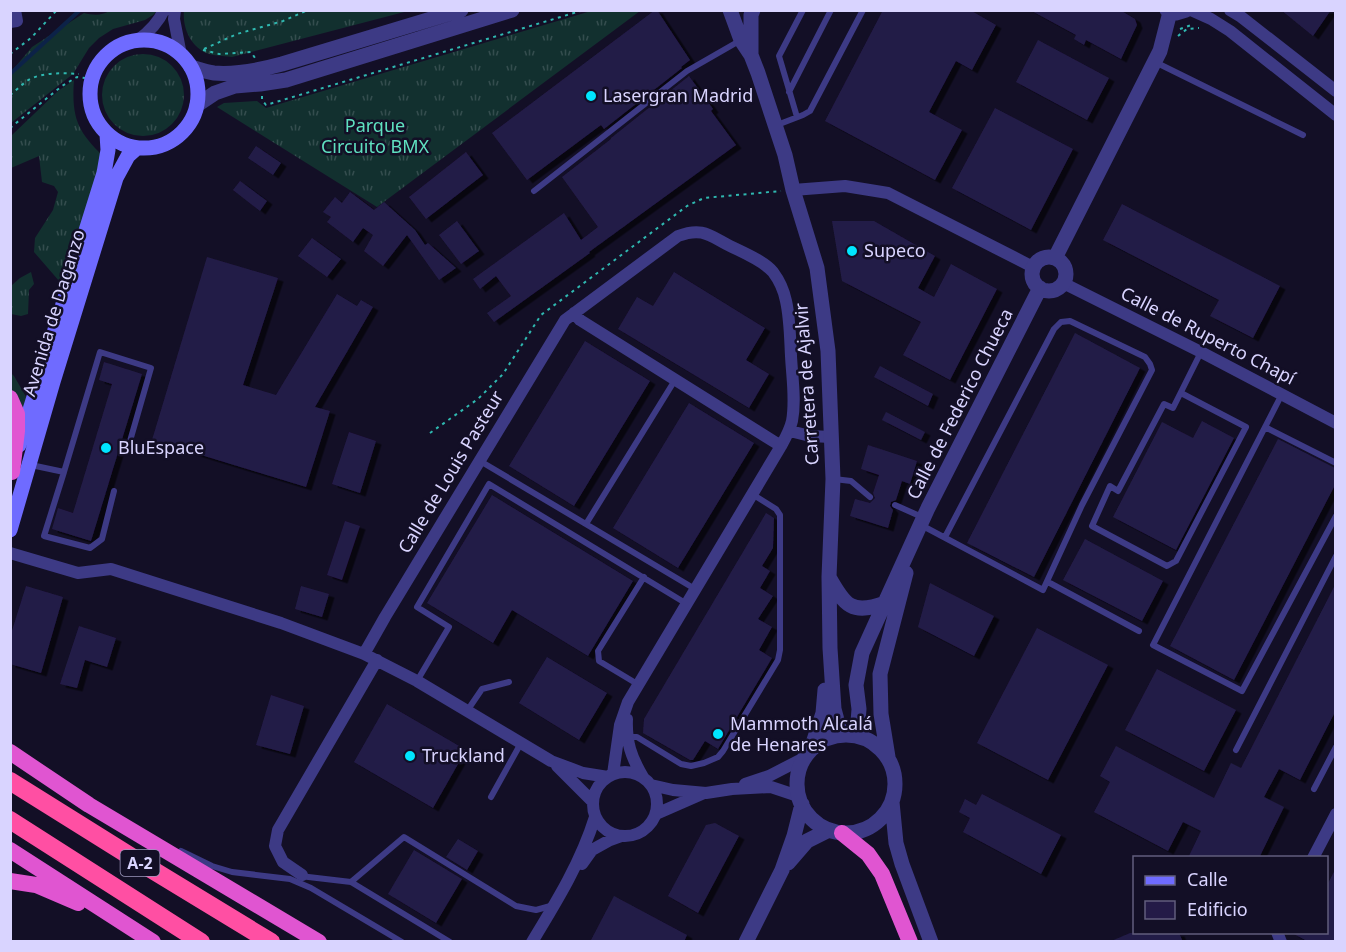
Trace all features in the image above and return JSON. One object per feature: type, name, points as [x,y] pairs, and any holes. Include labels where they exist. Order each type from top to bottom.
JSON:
[{"type":"highway","points":[[10,398],[17,414],[11,474]]},
{"type":"highway","points":[[10,752],[89,805],[319,942]]},
{"type":"highway","name":"A-2","points":[[10,781],[271,942]]},
{"type":"highway","name":"A-2","points":[[10,820],[201,942]]},
{"type":"highway","points":[[836,831],[868,854],[882,874],[910,942]]},
{"type":"highway","points":[[10,850],[153,942]]},
{"type":"highway","points":[[10,881],[36,885],[113,917]]},
{"type":"main road","points":[[138,40],[153,41],[168,46],[181,55],[196,80],[198,92],[197,105],[191,121],[181,134],[168,143],[153,148],[136,148],[116,141],[107,134],[96,120],[90,104],[90,86],[86,76],[96,69],[106,55],[121,45],[138,40]]},
{"type":"main road","name":"Avenida de Daganzo","points":[[11,474],[104,174],[108,150],[107,134]]},
{"type":"main road","name":"Avenida de Daganzo","points":[[10,530],[116,178],[128,156],[136,148]]},
{"type":"street","points":[[10,22],[16,21],[15,10]]},
{"type":"street","points":[[138,40],[160,19],[164,10]]},
{"type":"street","points":[[175,10],[174,19],[181,55]]},
{"type":"street","points":[[190,67],[212,73],[257,70],[461,10]]},
{"type":"street","points":[[197,105],[216,93],[235,86],[286,80],[512,10]]},
{"type":"street","name":"Carretera de Ajalvir","points":[[729,10],[741,40],[752,55]]},
{"type":"street","name":"Carretera de Ajalvir","points":[[753,10],[751,15],[752,55],[785,154],[793,190],[817,268],[828,351],[833,478],[829,577],[830,648],[834,709],[846,735]]},
{"type":"street","points":[[1230,10],[1335,91]]},
{"type":"street","points":[[1055,258],[1160,51],[1170,36],[1169,11],[1211,20],[1230,31],[1335,115]]},
{"type":"street","points":[[793,190],[845,186],[888,193],[1033,267]]},
{"type":"street","name":"Calle de Louis Pasteur","points":[[364,654],[565,320],[678,236],[699,231],[711,236],[761,263],[771,270],[780,283],[786,301],[793,388],[792,418],[789,431],[781,446],[628,702],[620,725],[611,776]]},
{"type":"street","points":[[1048,256],[1055,258],[1063,264],[1066,274],[1063,283],[1058,288],[1048,291],[1040,288],[1033,279],[1033,267],[1038,260],[1048,256]]},
{"type":"street","name":"Calle de Ruperto Chapí","points":[[1063,283],[1202,351],[1335,423]]},
{"type":"street","name":"Calle de Federico Chueca","points":[[919,527],[1040,288]]},
{"type":"street","points":[[574,313],[580,320],[781,446]]},
{"type":"street","points":[[789,431],[810,436],[831,436]]},
{"type":"street","points":[[846,735],[858,722],[856,685],[862,653],[919,527]]},
{"type":"street","points":[[919,527],[880,674],[881,714],[888,757],[894,771],[895,787],[892,802],[896,843],[931,942]]},
{"type":"street","points":[[10,553],[78,573],[111,569],[281,623],[377,660],[551,760],[583,773],[611,776]]},
{"type":"street","points":[[829,577],[839,594],[847,603],[856,608],[868,609],[885,603]]},
{"type":"street","name":"Carretera de Ajalvir","points":[[808,754],[823,713],[830,648]]},
{"type":"street","points":[[296,877],[283,862],[275,846],[278,830],[377,660]]},
{"type":"street","points":[[595,817],[610,833],[632,836],[642,832],[651,824],[656,814],[656,794],[633,759],[627,738],[628,702]]},
{"type":"street","points":[[732,789],[769,776],[808,754],[825,739],[846,735],[866,739],[878,746],[888,757]]},
{"type":"street","points":[[808,754],[799,770],[797,783],[800,800],[808,815],[818,824],[836,831]]},
{"type":"street","points":[[551,760],[593,802]]},
{"type":"street","points":[[570,879],[589,837],[595,817],[593,802],[596,792],[601,783],[611,776],[623,772],[633,773],[647,781],[673,790],[706,793],[732,789],[771,788],[800,800]]},
{"type":"street","points":[[656,814],[706,793]]},
{"type":"street","points":[[746,942],[782,870],[794,836],[800,800]]},
{"type":"street","points":[[782,870],[807,842],[836,831],[858,831],[872,825],[884,815],[892,802]]},
{"type":"street","points":[[1314,856],[1335,814]]},
{"type":"street","points":[[535,939],[570,879],[592,850],[621,836]]},
{"type":"lane","points":[[797,117],[779,56],[803,10]]},
{"type":"lane","points":[[789,92],[831,10]]},
{"type":"lane","points":[[775,125],[810,111],[863,10]]},
{"type":"lane","points":[[534,191],[687,71],[741,40]]},
{"type":"lane","points":[[1155,61],[1304,135]]},
{"type":"lane","points":[[896,505],[919,527],[945,537],[1043,590],[1082,505],[1152,370],[1145,357],[1070,321],[1061,322],[1054,329],[945,537]]},
{"type":"lane","points":[[1181,393],[1246,427],[1176,561],[1167,566],[1092,526],[1110,486],[1118,491],[1164,404],[1173,408],[1202,351]]},
{"type":"lane","points":[[114,491],[102,539],[90,548],[44,536],[100,352],[151,368],[130,441]]},
{"type":"lane","points":[[586,524],[675,380]]},
{"type":"lane","points":[[1282,394],[1153,645],[1242,692],[1335,516]]},
{"type":"lane","points":[[1265,427],[1335,463]]},
{"type":"lane","points":[[479,460],[696,590]]},
{"type":"lane","points":[[30,465],[64,472]]},
{"type":"lane","points":[[833,478],[851,481],[870,497]]},
{"type":"lane","points":[[417,681],[449,627],[417,607],[489,484],[687,604]]},
{"type":"lane","points":[[627,738],[637,737],[681,764],[704,763],[718,757],[778,660],[780,650],[780,515],[776,509],[752,494]]},
{"type":"lane","points":[[1236,750],[1335,556]]},
{"type":"lane","points":[[639,685],[599,661],[598,651],[644,577]]},
{"type":"lane","points":[[1048,582],[1138,631]]},
{"type":"lane","points":[[467,711],[482,689],[509,682]]},
{"type":"lane","points":[[491,797],[522,743]]},
{"type":"lane","points":[[1314,789],[1335,747]]},
{"type":"lane","points":[[89,805],[212,866],[232,872],[351,882],[450,942]]},
{"type":"lane","points":[[351,882],[404,837],[516,906],[536,910],[554,905]]},
{"type":"lane","points":[[296,877],[402,942]]},
{"type":"path","points":[[10,54],[31,38],[57,10]]},
{"type":"path","points":[[256,64],[251,52],[219,54],[203,50],[237,34],[283,21],[308,10]]},
{"type":"path","points":[[261,91],[262,100],[266,105],[584,10]]},
{"type":"path","points":[[1170,36],[1182,28],[1191,15]]},
{"type":"path","points":[[1170,36],[1179,35],[1187,29],[1205,30]]},
{"type":"path","points":[[10,95],[30,79],[52,74],[86,76]]},
{"type":"path","points":[[10,128],[62,86],[77,76],[86,76]]},
{"type":"green space","points":[[184,10],[408,11],[232,57],[213,55],[199,49],[187,32]]},
{"type":"green space","points":[[109,11],[157,11],[145,20],[113,29],[99,38],[89,48],[73,74],[11,123],[11,72],[32,47],[84,13],[97,15]]},
{"type":"green space","name":"Parque Circuito BMX","points":[[591,11],[640,11],[377,207],[217,107],[224,103],[257,101],[266,108]]},
{"type":"green space","points":[[135,54],[151,54],[166,61],[177,72],[184,87],[181,111],[172,124],[151,136],[135,136],[120,129],[109,118],[102,103],[102,87],[109,72],[120,61]]},
{"type":"green space","points":[[74,80],[74,106],[79,125],[83,134],[107,160],[24,446],[17,401],[11,387],[11,373],[29,402],[62,292],[60,282],[34,252],[35,238],[53,210],[58,192],[54,186],[42,182],[39,156],[11,168],[11,136],[58,91]]},
{"type":"green space","points":[[31,272],[34,284],[29,290],[28,314],[21,316],[11,314],[11,286]]},
{"type":"building","name":"Lasergran Madrid","points":[[655,10],[690,60],[604,129],[601,125],[527,180],[492,133]]},
{"type":"building","points":[[883,10],[970,10],[996,25],[972,70],[956,61],[929,112],[962,130],[935,180],[825,121]]},
{"type":"building","points":[[1030,10],[1120,10],[1135,19],[1137,25],[1121,59],[1086,40],[1084,45],[1074,39],[1076,35]]},
{"type":"building","points":[[1281,10],[1331,10],[1313,36]]},
{"type":"building","points":[[1038,40],[1109,78],[1087,120],[1016,82]]},
{"type":"building","points":[[689,76],[736,145],[494,322],[487,313],[511,296],[496,276],[480,289],[473,279],[564,213],[581,240],[598,227],[562,177]]},
{"type":"building","points":[[995,108],[1073,149],[1031,230],[952,188]]},
{"type":"building","points":[[256,146],[281,163],[273,175],[248,158]]},
{"type":"building","points":[[466,152],[483,175],[426,219],[409,197]]},
{"type":"building","points":[[240,181],[267,201],[260,211],[233,190]]},
{"type":"building","points":[[350,192],[374,210],[384,202],[415,230],[425,245],[428,243],[456,268],[439,280],[407,235],[383,266],[364,251],[373,235],[363,228],[353,242],[327,222],[331,217],[323,212],[335,197],[342,203]]},
{"type":"building","points":[[1122,204],[1280,286],[1253,338],[1210,316],[1219,300],[1103,240]]},
{"type":"building","points":[[457,221],[479,251],[461,264],[439,235]]},
{"type":"building","points":[[832,221],[874,221],[935,256],[918,288],[934,297],[951,264],[997,289],[950,380],[903,355],[921,322],[842,281]]},
{"type":"building","points":[[312,238],[341,259],[327,277],[298,256]]},
{"type":"building","points":[[207,257],[278,278],[243,385],[276,395],[337,294],[357,306],[361,300],[373,307],[315,407],[330,411],[306,487],[152,440]]},
{"type":"building","points":[[674,272],[765,328],[746,360],[769,374],[749,408],[618,329],[637,297],[653,306]]},
{"type":"building","points":[[1075,333],[1140,368],[1034,577],[967,543]]},
{"type":"building","points":[[585,341],[650,381],[574,506],[509,466]]},
{"type":"building","name":"BluEspace","points":[[104,362],[142,374],[91,541],[52,529],[58,508],[73,513],[112,384],[99,380]]},
{"type":"building","points":[[880,366],[933,394],[928,406],[874,377]]},
{"type":"building","points":[[689,403],[754,443],[678,568],[613,528]]},
{"type":"building","points":[[886,412],[925,432],[921,440],[882,420]]},
{"type":"building","points":[[1202,421],[1234,438],[1176,550],[1113,517],[1162,422],[1193,438]]},
{"type":"building","points":[[349,432],[376,441],[360,493],[332,484]]},
{"type":"building","points":[[1278,439],[1335,468],[1335,485],[1234,680],[1170,646]]},
{"type":"building","points":[[868,445],[917,461],[910,484],[902,481],[896,500],[891,502],[890,506],[893,510],[888,528],[850,516],[855,499],[870,503],[875,498],[873,493],[879,475],[861,469]]},
{"type":"building","points":[[492,495],[633,581],[588,656],[512,610],[493,643],[427,603]]},
{"type":"building","points":[[766,513],[774,518],[773,548],[762,566],[770,571],[760,588],[773,596],[758,619],[772,627],[759,650],[772,658],[718,749],[705,741],[693,760],[690,760],[643,733],[644,719]]},
{"type":"building","points":[[345,521],[360,526],[342,580],[327,575]]},
{"type":"building","points":[[1085,539],[1163,581],[1142,621],[1063,580]]},
{"type":"building","points":[[930,583],[994,616],[974,656],[918,627]]},
{"type":"building","points":[[1335,585],[1335,712],[1300,780],[1279,769],[1264,797],[1284,807],[1260,856],[1189,856],[1201,831],[1183,822],[1168,851],[1094,812],[1110,782],[1100,776],[1116,746],[1214,798],[1231,763],[1241,768]]},
{"type":"building","points":[[26,586],[63,597],[41,673],[10,664],[10,637]]},
{"type":"building","points":[[301,586],[329,594],[322,617],[295,609]]},
{"type":"building","points":[[79,626],[116,638],[107,667],[85,660],[77,688],[60,684]]},
{"type":"building","points":[[1037,628],[1108,665],[1048,780],[977,743]]},
{"type":"building","points":[[547,657],[607,693],[579,740],[519,703]]},
{"type":"building","points":[[1157,669],[1236,710],[1204,771],[1125,730]]},
{"type":"building","points":[[271,695],[304,706],[290,754],[256,745]]},
{"type":"building","name":"Truckland","points":[[387,704],[466,750],[433,808],[354,762]]},
{"type":"building","points":[[982,794],[1061,835],[1041,874],[963,832],[970,818],[959,812],[965,799],[976,805]]},
{"type":"building","points":[[715,823],[739,836],[698,913],[668,896],[706,825]]},
{"type":"building","points":[[458,839],[478,851],[467,870],[446,857]]},
{"type":"building","points":[[414,850],[462,879],[436,923],[388,894]]},
{"type":"building","points":[[1335,870],[1335,942],[1309,942],[1294,934],[1328,934],[1328,883]]},
{"type":"building","points":[[614,896],[687,935],[684,942],[590,942]]},
{"type":"building","points":[[1133,933],[1179,934],[1183,942],[1109,942]]},
{"type":"waterway","points":[[10,74],[80,10]]},
{"type":"place","name":"Lasergran Madrid","points":[[591,96]]},
{"type":"place","name":"Supeco","points":[[852,251]]},
{"type":"place","name":"BluEspace","points":[[106,448]]},
{"type":"place","name":"Mammoth Alcalá de Henares","points":[[718,734]]},
{"type":"place","name":"Truckland","points":[[410,756]]}]
